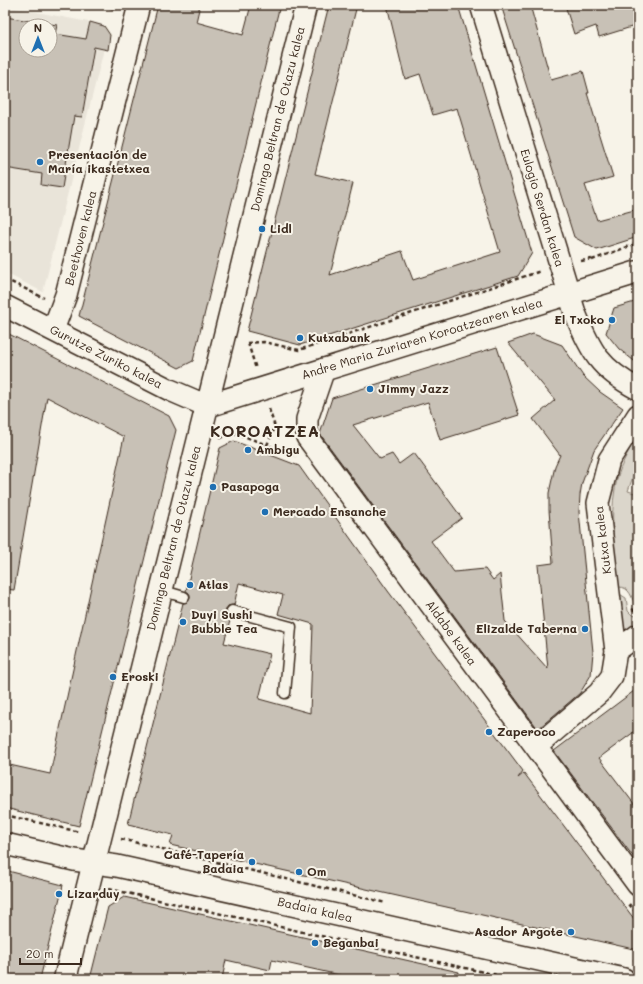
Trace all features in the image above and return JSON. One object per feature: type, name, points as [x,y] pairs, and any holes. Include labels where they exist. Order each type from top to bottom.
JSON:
[{"type":"main road","name":"Andre Maria Zuriaren Koroatzearen kalea","points":[[207,406],[324,369],[372,356],[638,272]]},
{"type":"main road","name":"Domingo Beltran de Otazu kalea","points":[[65,979],[83,862],[160,590],[207,406]]},
{"type":"street","name":"Beethoven kalea","points":[[53,330],[68,288],[139,5]]},
{"type":"street","name":"Domingo Beltran de Otazu kalea","points":[[207,406],[306,5]]},
{"type":"street","name":"Eulogio Serdan kalea","points":[[481,5],[560,266],[584,334],[595,356],[609,370],[638,389]]},
{"type":"street","name":"Gurutze Zuriko kalea","points":[[5,306],[183,396],[207,406]]},
{"type":"street","name":"Aldabe kalea","points":[[324,369],[307,419],[307,437],[638,885]]},
{"type":"street","name":"Kutxa kalea","points":[[544,740],[599,694],[612,676],[616,651],[598,503],[609,460],[638,415]]},
{"type":"street","points":[[616,651],[638,635]]},
{"type":"street","name":"Badaia kalea","points":[[5,844],[83,862],[117,866],[625,979]]},
{"type":"street","points":[[625,979],[638,974]]},
{"type":"lane","points":[[160,590],[184,597]]},
{"type":"lane","points":[[232,611],[291,627],[285,693]]},
{"type":"path","points":[[224,337],[248,343],[264,342],[299,350],[560,266],[592,259]]},
{"type":"path","points":[[5,280],[62,306]]},
{"type":"path","points":[[219,443],[220,438],[236,433],[267,445]]},
{"type":"path","points":[[5,815],[80,832]]},
{"type":"path","points":[[82,827],[80,832],[83,862]]},
{"type":"path","points":[[122,836],[121,840],[393,904]]},
{"type":"path","points":[[108,889],[515,979]]},
{"type":"shaded area","name":"Presentación de María ikastetxea","points":[[5,6],[99,24],[104,26],[110,35],[108,50],[104,49],[43,292],[5,273]]},
{"type":"shaded area","points":[[637,435],[638,462],[628,491],[638,494],[638,605],[636,608],[628,591],[623,587],[619,587],[613,525],[613,501],[618,475]]},
{"type":"shaded area","points":[[618,593],[626,598],[628,611],[632,615],[638,616],[638,621],[622,634]]},
{"type":"building","points":[[158,5],[200,5],[196,22],[243,35],[251,5],[280,5],[193,361],[179,368],[79,316]]},
{"type":"building","points":[[329,5],[357,5],[315,174],[353,183],[330,275],[402,251],[413,280],[500,252],[457,108],[433,115],[420,74],[405,79],[387,5],[458,5],[532,253],[518,276],[300,345],[247,331]]},
{"type":"building","points":[[501,5],[530,5],[551,80],[583,71],[589,93],[587,93],[613,177],[585,185],[597,220],[638,209],[638,237],[597,250],[574,237]]},
{"type":"building","points":[[565,5],[638,5],[638,25],[599,37],[596,26],[574,34]]},
{"type":"building","points":[[5,17],[18,19],[18,58],[58,58],[58,34],[86,39],[90,22],[104,26],[110,35],[108,50],[94,47],[82,117],[74,116],[62,188],[41,185],[42,174],[5,168]]},
{"type":"building","points":[[638,301],[638,364],[619,349],[606,333],[614,308]]},
{"type":"building","points":[[5,332],[169,416],[176,430],[79,826],[5,808],[5,764],[50,774],[124,437],[47,397],[14,590],[5,589]]},
{"type":"building","points":[[533,334],[562,345],[583,376],[600,392],[623,408],[594,450],[582,483],[580,495],[579,512],[593,652],[591,675],[580,693],[538,729],[320,434],[332,398],[497,347],[519,415],[440,440],[428,402],[353,425],[380,459],[392,454],[399,464],[414,453],[462,518],[431,541],[454,572],[485,569],[493,580],[500,574],[505,621],[548,669],[538,565],[553,563],[549,493],[555,466],[560,455],[533,419],[555,400],[508,343]]},
{"type":"building","points":[[234,441],[299,466],[388,591],[523,771],[518,778],[524,773],[638,924],[638,950],[170,845],[173,835],[128,824],[183,603],[188,602],[190,598],[189,593],[186,591],[220,448]],"holes":[[[239,583],[283,595],[278,614],[313,624],[310,713],[259,699],[270,654],[224,643],[231,617],[227,615],[226,610],[228,606],[234,605]]]},
{"type":"building","points":[[638,688],[638,729],[599,758],[638,809],[638,863],[554,751]]},
{"type":"building","points":[[8,871],[63,885],[40,979],[5,979],[5,883]]},
{"type":"building","points":[[124,897],[459,972],[458,979],[357,979],[272,960],[270,970],[226,960],[222,979],[90,979],[108,907]]},
{"type":"place","name":"Presentación de María ikastetxea","points":[[40,162]]},
{"type":"place","name":"Lidl","points":[[262,229]]},
{"type":"place","name":"El Txoko","points":[[612,320]]},
{"type":"place","name":"Kutxabank","points":[[300,338]]},
{"type":"place","name":"Jimmy Jazz","points":[[370,389]]},
{"type":"place","name":"Ambigu","points":[[248,450]]},
{"type":"place","name":"Pasapoga","points":[[213,487]]},
{"type":"place","name":"Mercado Ensanche","points":[[265,512]]},
{"type":"place","name":"Atlas","points":[[190,585]]},
{"type":"place","name":"Duyi Sushi Bubble Tea","points":[[183,622]]},
{"type":"place","name":"Elizalde Taberna","points":[[585,629]]},
{"type":"place","name":"Eroski","points":[[113,677]]},
{"type":"place","name":"Zaperoco","points":[[489,732]]},
{"type":"place","name":"Café-Tapería Badaia","points":[[252,862]]},
{"type":"place","name":"Om","points":[[299,872]]},
{"type":"place","name":"Lizarduy","points":[[59,894]]},
{"type":"place","name":"Asador Argote","points":[[571,932]]},
{"type":"place","name":"Beganbai","points":[[315,943]]},
{"type":"district","name":"KOROATZEA","points":[[265,431]]}]
